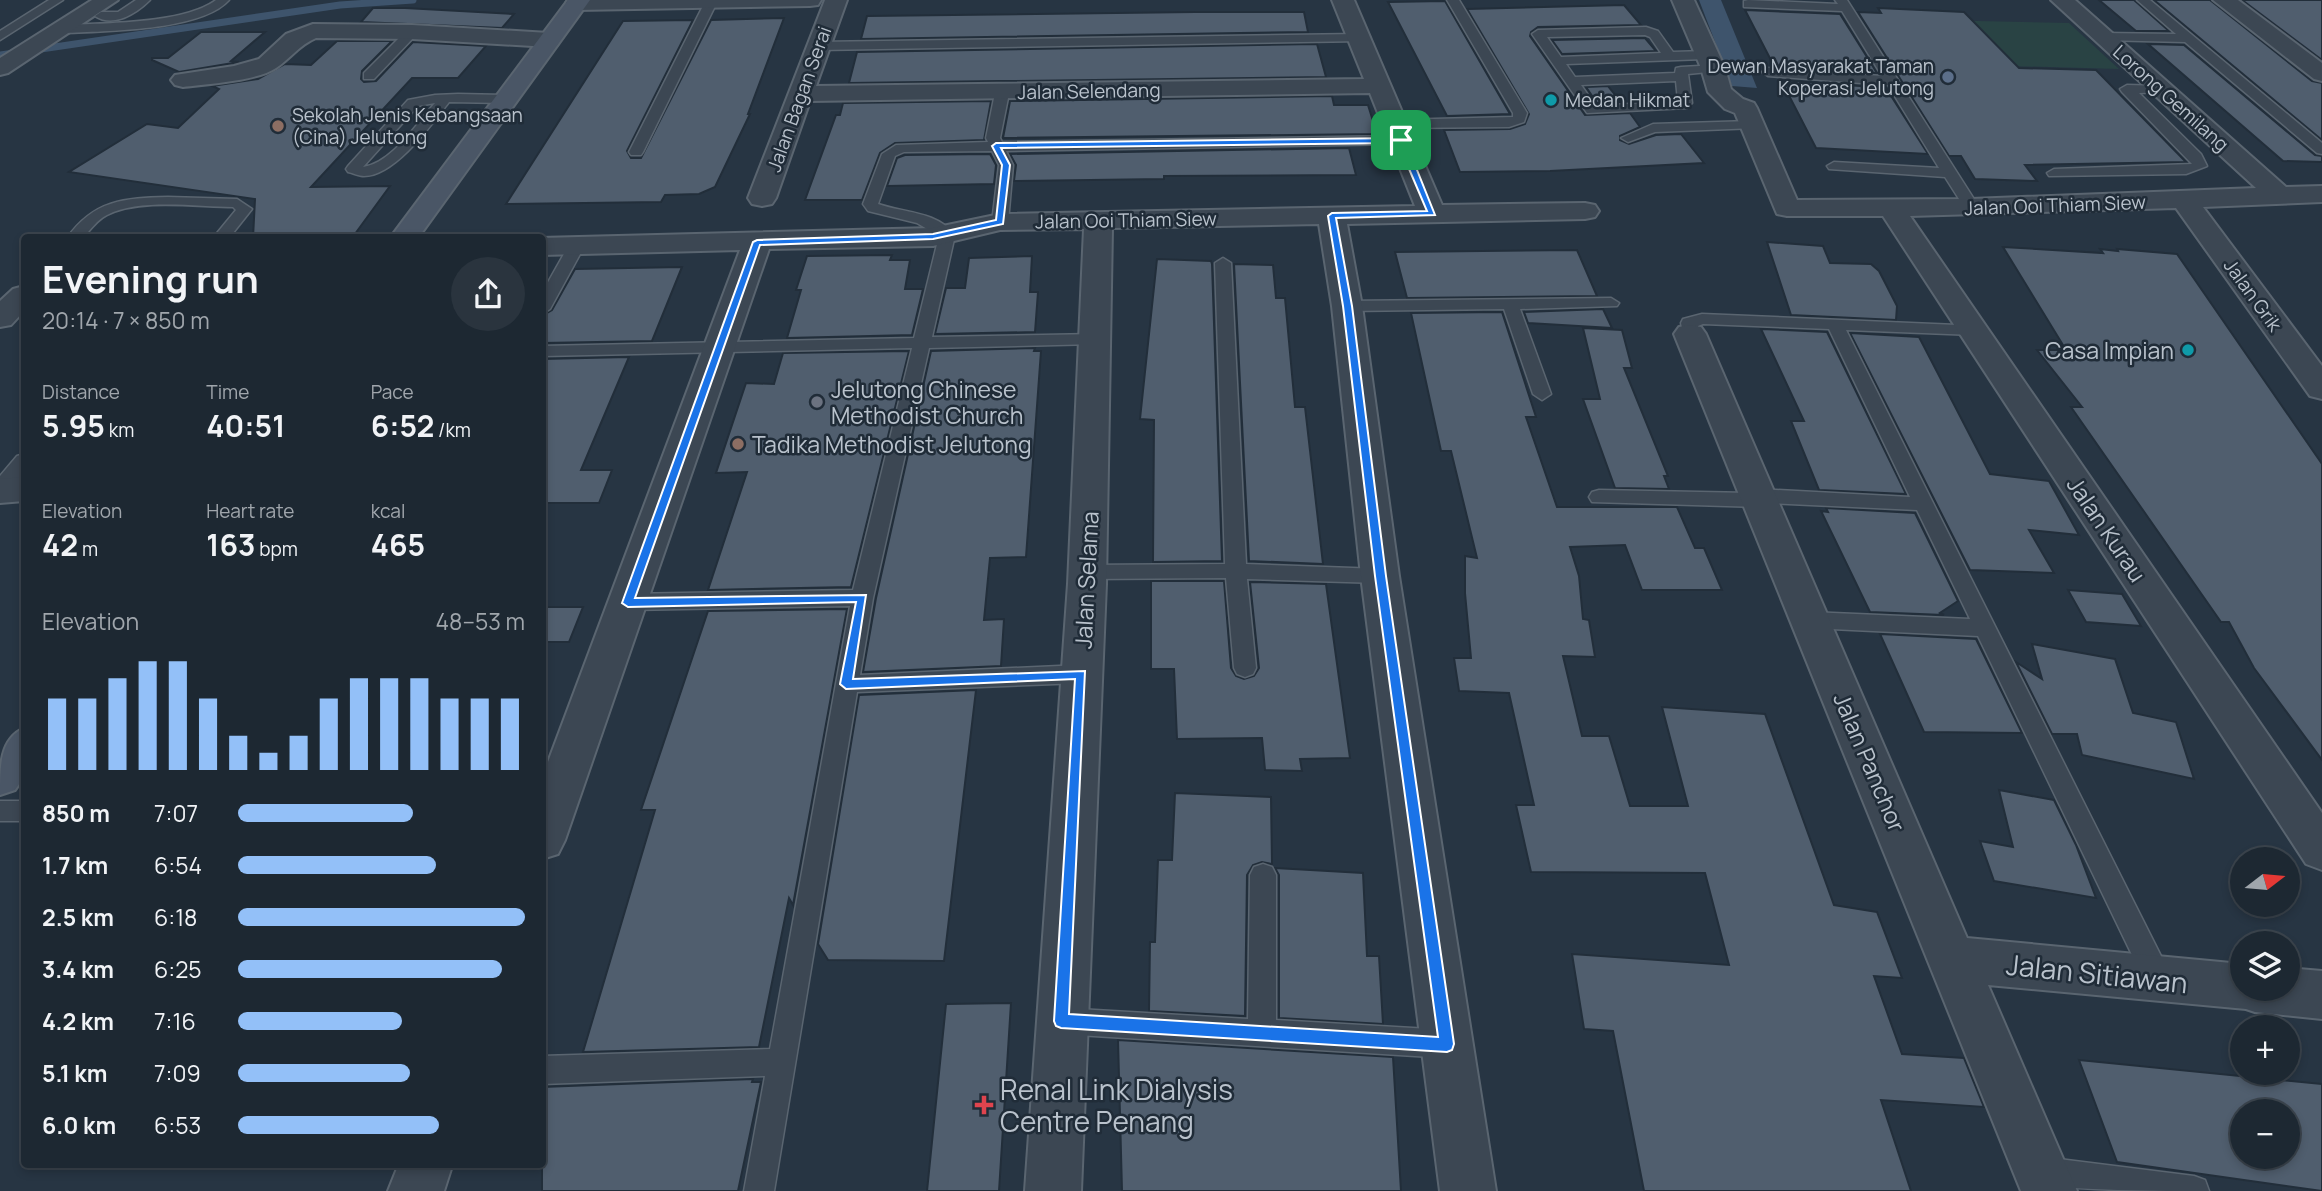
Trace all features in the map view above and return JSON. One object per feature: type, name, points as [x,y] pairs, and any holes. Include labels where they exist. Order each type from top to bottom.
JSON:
[{"type":"main road","points":[[407,234],[578,2]]},
{"type":"main road","points":[[0,777],[21,749]]},
{"type":"street","points":[[578,2],[810,0]]},
{"type":"street","name":"Jalan Bagan Serai","points":[[762,198],[835,0]]},
{"type":"street","points":[[1343,0],[1432,214]]},
{"type":"street","points":[[1683,0],[1720,92],[1734,104],[1745,108],[1751,125]]},
{"type":"street","name":"Lorong Gemilang","points":[[2062,0],[2280,196]]},
{"type":"street","points":[[2224,0],[2322,74]]},
{"type":"street","points":[[4,64],[74,23],[114,8]]},
{"type":"street","points":[[183,80],[260,67],[276,58],[300,34],[313,31],[549,40]]},
{"type":"street","name":"Jalan Selendang","points":[[800,94],[1378,86]]},
{"type":"street","name":"Jalan Ooi Thiam Siew","points":[[1751,125],[1787,208],[1971,207],[2322,194]]},
{"type":"street","name":"Jalan Grik","points":[[2185,201],[2322,389]]},
{"type":"street","name":"Jalan Kurau","points":[[1892,209],[2322,850]]},
{"type":"street","name":"Jalan Ooi Thiam Siew","points":[[546,246],[947,235],[1000,222],[1585,211]]},
{"type":"street","points":[[1332,216],[1347,306],[1380,576],[1468,1191]]},
{"type":"street","name":"Jalan Selama","points":[[1053,1191],[1087,572],[1097,340],[1098,220]]},
{"type":"street","points":[[546,829],[757,242]]},
{"type":"street","points":[[0,289],[21,287]]},
{"type":"street","points":[[0,318],[21,298]]},
{"type":"street","name":"Jalan Panchor","points":[[1690,334],[2045,1181]]},
{"type":"street","points":[[0,489],[21,489]]},
{"type":"street","name":"Jalan Sitiawan","points":[[1952,959],[2230,987]]},
{"type":"street","points":[[2300,993],[2322,995]]},
{"type":"street","points":[[416,1191],[424,1168]]},
{"type":"lane","points":[[0,36],[57,0]]},
{"type":"lane","points":[[114,8],[144,0]]},
{"type":"lane","points":[[19,24],[150,22],[204,14],[223,0]]},
{"type":"lane","points":[[759,1191],[862,598],[947,235],[940,227],[873,208],[870,204],[889,154],[901,148],[1398,132],[1509,123],[1519,119],[1520,113],[1454,0]]},
{"type":"lane","points":[[2143,0],[2322,150]]},
{"type":"lane","points":[[636,152],[712,1]]},
{"type":"lane","points":[[1748,5],[1844,4],[1947,173],[1971,207]]},
{"type":"lane","points":[[114,8],[150,22]]},
{"type":"lane","points":[[1669,56],[1654,34],[1646,31],[1538,34],[1592,110],[1682,105],[1685,103],[1681,71],[1709,62]]},
{"type":"lane","points":[[369,76],[412,33]]},
{"type":"lane","points":[[2103,37],[2190,38]]},
{"type":"lane","points":[[818,46],[1359,38]]},
{"type":"lane","points":[[1557,61],[1669,56],[1709,62]]},
{"type":"lane","points":[[1768,72],[1892,81]]},
{"type":"lane","points":[[1572,81],[1681,77]]},
{"type":"lane","points":[[2054,173],[2186,170],[2200,166],[2196,157],[2127,89],[2161,89]]},
{"type":"lane","points":[[1000,222],[1006,165],[993,138],[1002,93]]},
{"type":"lane","points":[[444,100],[386,165],[365,172],[353,169],[409,106],[420,101],[444,100],[504,99]]},
{"type":"lane","points":[[1628,138],[1653,128],[1751,125]]},
{"type":"lane","points":[[1835,166],[1947,173]]},
{"type":"lane","points":[[78,234],[89,222],[115,206],[137,203],[237,203],[244,209],[224,234]]},
{"type":"lane","points":[[546,302],[578,246]]},
{"type":"lane","points":[[1223,263],[1236,571],[1245,668]]},
{"type":"lane","points":[[1347,306],[1611,303]]},
{"type":"lane","points":[[1510,304],[1542,394]]},
{"type":"lane","points":[[1690,334],[1689,323],[1702,319],[1974,330]]},
{"type":"lane","points":[[1836,326],[2158,979]]},
{"type":"lane","points":[[546,351],[1097,340]]},
{"type":"lane","points":[[0,489],[21,464]]},
{"type":"lane","points":[[1599,497],[1759,498],[1925,504]]},
{"type":"lane","points":[[1087,572],[1236,571],[1380,576]]},
{"type":"lane","points":[[628,603],[862,598]]},
{"type":"lane","points":[[1810,620],[1985,628]]},
{"type":"lane","points":[[846,684],[1081,674]]},
{"type":"lane","points":[[0,811],[21,811]]},
{"type":"lane","points":[[1262,1034],[1263,875]]},
{"type":"lane","points":[[1061,1021],[1447,1044]]},
{"type":"lane","points":[[546,1070],[783,1062]]},
{"type":"lane","points":[[2045,1181],[2194,1191]]},
{"type":"green space","points":[[1934,20],[2069,23],[2119,69],[1973,65]]},
{"type":"water","points":[[1699,0],[1721,0],[1757,88],[1732,86]]},
{"type":"building","points":[[2099,0],[2134,0],[2169,31],[2136,31]]},
{"type":"building","points":[[2154,0],[2210,0],[2312,81],[2322,83],[2322,140]]},
{"type":"building","points":[[2242,0],[2322,0],[2322,60]]},
{"type":"building","points":[[1445,1],[1510,114],[1447,116],[1388,2]]},
{"type":"building","points":[[1624,5],[1641,25],[1538,27],[1530,36],[1585,115],[1630,113],[1640,127],[1620,136],[1620,140],[1629,144],[1656,135],[1681,134],[1704,163],[1550,171],[1460,172],[1444,130],[1510,129],[1525,124],[1529,114],[1467,9]]},
{"type":"building","points":[[373,8],[514,14],[502,28],[361,22]]},
{"type":"building","points":[[1878,8],[1964,12],[2019,68],[2096,70],[2186,162],[2025,165],[2037,181],[1975,179],[1961,156],[1949,156],[1858,12],[1881,13]]},
{"type":"building","points":[[1745,10],[1840,14],[1877,73],[1774,66]]},
{"type":"building","points":[[1304,12],[1308,32],[861,39],[867,16]]},
{"type":"building","points":[[784,18],[750,114],[715,187],[699,194],[665,195],[661,202],[506,204],[623,21],[693,20],[627,151],[631,158],[641,158],[711,20]]},
{"type":"building","points":[[201,32],[265,32],[231,61],[239,62],[179,72],[152,60],[168,58]]},
{"type":"building","points":[[1645,38],[1656,51],[1562,54],[1552,40]]},
{"type":"building","name":"Sekolah Jenis Kebangsaan (Cina) Jelutong","points":[[337,41],[392,41],[362,71],[361,79],[364,82],[376,81],[413,42],[486,46],[458,78],[412,78],[311,187],[390,186],[355,234],[253,234],[255,199],[69,172],[147,124],[178,128],[219,89],[212,86],[258,79],[285,64],[311,65]]},
{"type":"building","points":[[1317,44],[1326,77],[849,83],[857,52]]},
{"type":"building","points":[[2148,44],[2184,45],[2315,155],[2322,156],[2322,162],[2283,161]]},
{"type":"building","points":[[1781,80],[1886,88],[1928,154],[1816,148]]},
{"type":"building","points":[[1608,86],[1621,102],[1597,103],[1586,87]]},
{"type":"building","points":[[1332,96],[1334,105],[1368,105],[1377,134],[1003,138],[1010,101]]},
{"type":"building","points":[[991,101],[984,140],[895,143],[880,153],[862,200],[805,200],[836,115],[840,115],[843,103]]},
{"type":"building","points":[[1349,148],[1356,175],[1164,176],[1164,179],[1014,181],[1016,165],[1010,154]]},
{"type":"building","points":[[990,154],[996,165],[994,184],[887,186],[897,158],[905,155]]},
{"type":"building","points":[[1767,242],[1823,246],[1830,263],[1871,264],[1879,271],[1897,306],[1896,320],[1791,315]]},
{"type":"building","points":[[2003,247],[2103,253],[2100,249],[2118,251],[2117,249],[2177,254],[2322,464],[2322,760],[2254,668],[2229,622],[2221,622],[2071,407],[2082,407],[2037,350],[2066,350]]},
{"type":"building","points":[[1577,250],[1597,296],[1407,298],[1395,252]]},
{"type":"building","points":[[892,255],[890,260],[910,260],[905,289],[923,289],[912,335],[787,338],[801,290],[796,290],[807,256]]},
{"type":"building","points":[[1032,256],[1030,292],[1038,292],[1035,332],[935,334],[946,288],[965,288],[969,258]]},
{"type":"building","points":[[1157,259],[1211,261],[1212,264],[1222,561],[1153,562],[1154,420],[1140,419]]},
{"type":"building","points":[[1234,264],[1273,265],[1276,298],[1285,298],[1295,407],[1305,407],[1323,564],[1249,561]]},
{"type":"building","points":[[682,267],[652,341],[546,343],[546,314],[552,310],[575,269]]},
{"type":"building","points":[[1603,309],[1612,328],[1528,323],[1524,312]]},
{"type":"building","points":[[1502,312],[1536,417],[1526,417],[1557,507],[1677,507],[1695,548],[1704,548],[1722,590],[1642,590],[1625,545],[1570,547],[1579,576],[1583,619],[1589,620],[1595,657],[1563,656],[1582,736],[1609,736],[1630,806],[1688,806],[1662,707],[1765,714],[1834,905],[1877,912],[1902,978],[1874,976],[1902,1054],[1964,1058],[1984,1107],[1881,1100],[1911,1191],[1644,1191],[1613,1031],[1584,1029],[1572,954],[1729,965],[1705,873],[1531,872],[1516,805],[1534,805],[1509,693],[1459,691],[1454,658],[1471,658],[1465,593],[1465,556],[1477,558],[1451,451],[1441,451],[1411,313]]},
{"type":"building","points":[[1583,328],[1622,330],[1632,368],[1624,368],[1668,476],[1664,476],[1669,489],[1615,488],[1583,399],[1600,399]]},
{"type":"building","points":[[1761,329],[1827,332],[1906,494],[1819,490],[1791,421],[1804,421]]},
{"type":"building","points":[[1850,333],[1919,337],[1990,474],[2049,481],[2079,535],[2029,530],[2054,573],[1970,570]]},
{"type":"building","points":[[1035,348],[1034,351],[1041,351],[1026,557],[990,558],[984,620],[1004,619],[1001,666],[863,672],[876,598],[931,351]]},
{"type":"building","points":[[909,351],[851,587],[708,590],[747,472],[716,473],[746,383],[774,384],[783,353]]},
{"type":"building","points":[[629,357],[581,470],[612,470],[599,503],[546,503],[546,359]]},
{"type":"building","points":[[1826,508],[1915,513],[1958,601],[1940,613],[1944,615],[1870,612],[1821,511],[1828,512]]},
{"type":"building","points":[[1151,581],[1224,581],[1231,668],[1236,676],[1244,679],[1254,676],[1259,668],[1250,582],[1326,584],[1350,758],[1300,759],[1302,771],[1265,770],[1262,738],[1177,739],[1174,669],[1151,669]]},
{"type":"building","points":[[2068,590],[2122,594],[2141,626],[2086,622]]},
{"type":"building","points":[[546,607],[583,607],[569,642],[546,642]]},
{"type":"building","points":[[847,609],[793,905],[789,898],[759,1047],[583,1052],[655,810],[641,810],[708,611]]},
{"type":"building","points":[[1880,634],[1976,639],[2022,733],[1924,732]]},
{"type":"building","points":[[2032,644],[2115,659],[2133,713],[2176,722],[2194,779],[2082,755],[2077,734],[2052,734],[2016,662],[2042,679]]},
{"type":"building","points":[[976,690],[944,961],[828,960],[818,944],[859,695]]},
{"type":"building","points":[[1999,790],[2054,800],[2076,845],[2096,898],[1994,881],[1980,841],[2013,847]]},
{"type":"building","points":[[1175,793],[1271,797],[1272,864],[1262,862],[1253,865],[1247,875],[1245,1016],[1149,1011],[1150,942],[1155,942],[1158,860],[1172,860]]},
{"type":"building","points":[[1275,868],[1363,873],[1367,956],[1379,956],[1383,1024],[1279,1018],[1279,875]]},
{"type":"building","points":[[1011,1003],[999,1191],[927,1191],[946,1004]]},
{"type":"building","points":[[1118,1040],[1393,1057],[1401,1191],[1122,1191]]},
{"type":"building","points":[[2079,1060],[2230,1075],[2230,1085],[2300,1085],[2300,1082],[2322,1084],[2322,1191],[2117,1162]]},
{"type":"building","points":[[753,1079],[752,1082],[761,1082],[738,1191],[542,1191],[542,1168],[546,1168],[546,1087]]},
{"type":"waterway","points":[[0,55],[340,5],[413,0]]},
{"type":"place","name":"Dewan Masyarakat Taman Koperasi Jelutong","points":[[1948,77]]},
{"type":"place","name":"Medan Hikmat","points":[[1551,100]]},
{"type":"place","name":"Sekolah Jenis Kebangsaan (Cina) Jelutong","points":[[278,126]]},
{"type":"place","name":"Casa Impian","points":[[2188,350]]},
{"type":"place","name":"Jelutong Chinese Methodist Church","points":[[817,402]]},
{"type":"place","name":"Tadika Methodist Jelutong","points":[[738,444]]},
{"type":"place","name":"Renal Link Dialysis Centre Penang","points":[[984,1105]]},
{"type":"route","points":[[1401,140],[1432,214],[1332,216],[1347,306],[1380,576],[1447,1044],[1061,1021],[1081,674],[846,684],[862,598],[628,603],[757,242],[933,237],[990,222],[1000,222],[1006,165],[996,146],[1401,140]]}]
